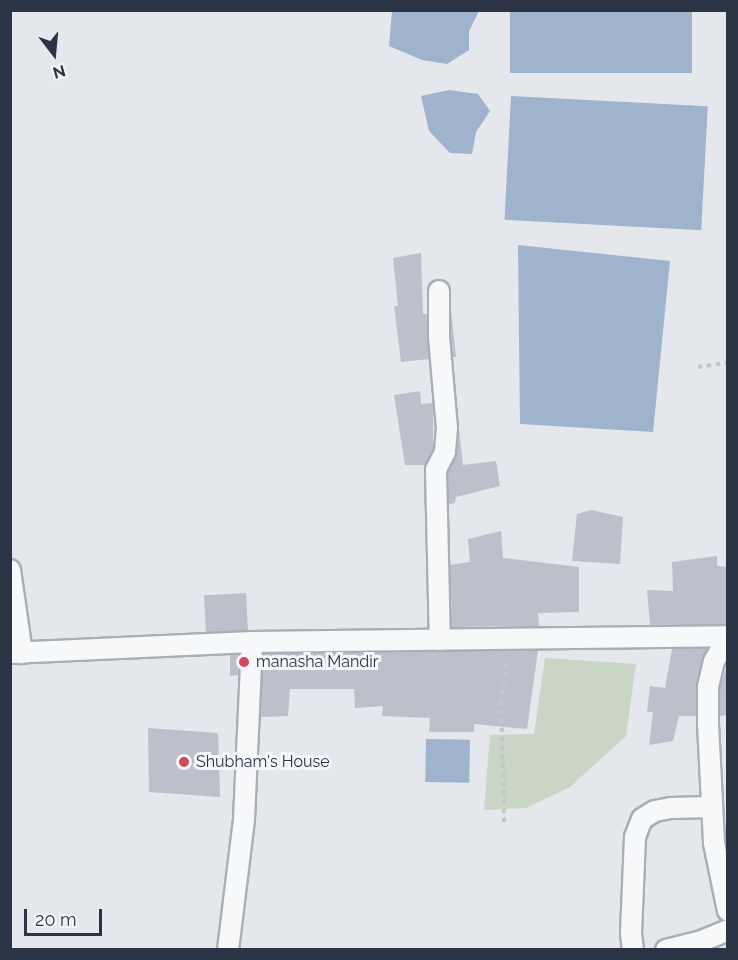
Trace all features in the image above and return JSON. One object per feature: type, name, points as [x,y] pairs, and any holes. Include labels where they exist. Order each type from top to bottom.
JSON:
[{"type":"street","points":[[439,291],[439,337],[447,428],[445,452],[436,470],[440,640]]},
{"type":"street","points":[[10,570],[16,653],[252,642],[728,637]]},
{"type":"street","points":[[728,637],[714,661],[708,686],[714,843],[728,911]]},
{"type":"street","points":[[228,950],[244,819],[252,642]]},
{"type":"street","points":[[633,950],[631,933],[635,837],[642,819],[655,811],[671,808],[711,807]]},
{"type":"street","points":[[666,950],[699,942],[728,930]]},
{"type":"path","points":[[698,367],[728,363]]},
{"type":"path","points":[[504,822],[501,704],[512,640]]},
{"type":"green space","points":[[545,658],[636,664],[626,736],[570,787],[526,808],[484,810],[490,735],[534,734]]},
{"type":"water","points":[[392,11],[479,11],[469,31],[469,50],[447,64],[422,60],[389,46]]},
{"type":"water","points":[[510,11],[692,11],[692,73],[510,73]]},
{"type":"water","points":[[449,90],[478,94],[490,111],[476,132],[472,154],[450,153],[429,131],[421,96]]},
{"type":"water","points":[[511,96],[708,106],[701,230],[505,220]]},
{"type":"water","points":[[518,245],[670,261],[653,432],[520,424]]},
{"type":"water","points":[[426,739],[470,740],[469,783],[425,782]]},
{"type":"building","points":[[421,253],[423,314],[427,314],[429,359],[401,362],[394,306],[398,306],[393,258]]},
{"type":"building","points":[[451,310],[456,357],[453,357]]},
{"type":"building","points":[[420,391],[421,404],[433,403],[433,449],[425,465],[405,465],[394,395]]},
{"type":"building","points":[[459,429],[463,465],[496,461],[500,486],[456,497],[455,503],[449,504],[448,473],[457,453]]},
{"type":"building","points":[[591,510],[623,517],[620,564],[572,561],[577,514]]},
{"type":"building","points":[[501,531],[503,558],[579,567],[579,612],[538,613],[539,626],[452,627],[450,565],[470,562],[468,539]]},
{"type":"building","points":[[717,556],[717,566],[728,567],[728,624],[650,625],[647,590],[673,591],[672,562]]},
{"type":"building","points":[[246,593],[248,630],[206,632],[204,595]]},
{"type":"building","points":[[708,648],[696,683],[696,716],[679,716],[673,741],[649,745],[653,712],[647,712],[650,686],[665,688],[672,649]]},
{"type":"building","points":[[538,650],[527,729],[474,724],[474,732],[429,732],[430,718],[382,716],[383,706],[355,708],[354,689],[290,689],[288,716],[261,717],[263,654]]},
{"type":"building","points":[[230,655],[239,655],[238,675],[230,676]]},
{"type":"building","points":[[728,662],[728,715],[720,716],[720,687]]},
{"type":"building","name":"Shubham's House","points":[[148,728],[218,733],[220,797],[149,792]]},
{"type":"place","name":"manasha Mandir","points":[[244,662]]},
{"type":"place","name":"Shubham's House","points":[[184,762]]}]
